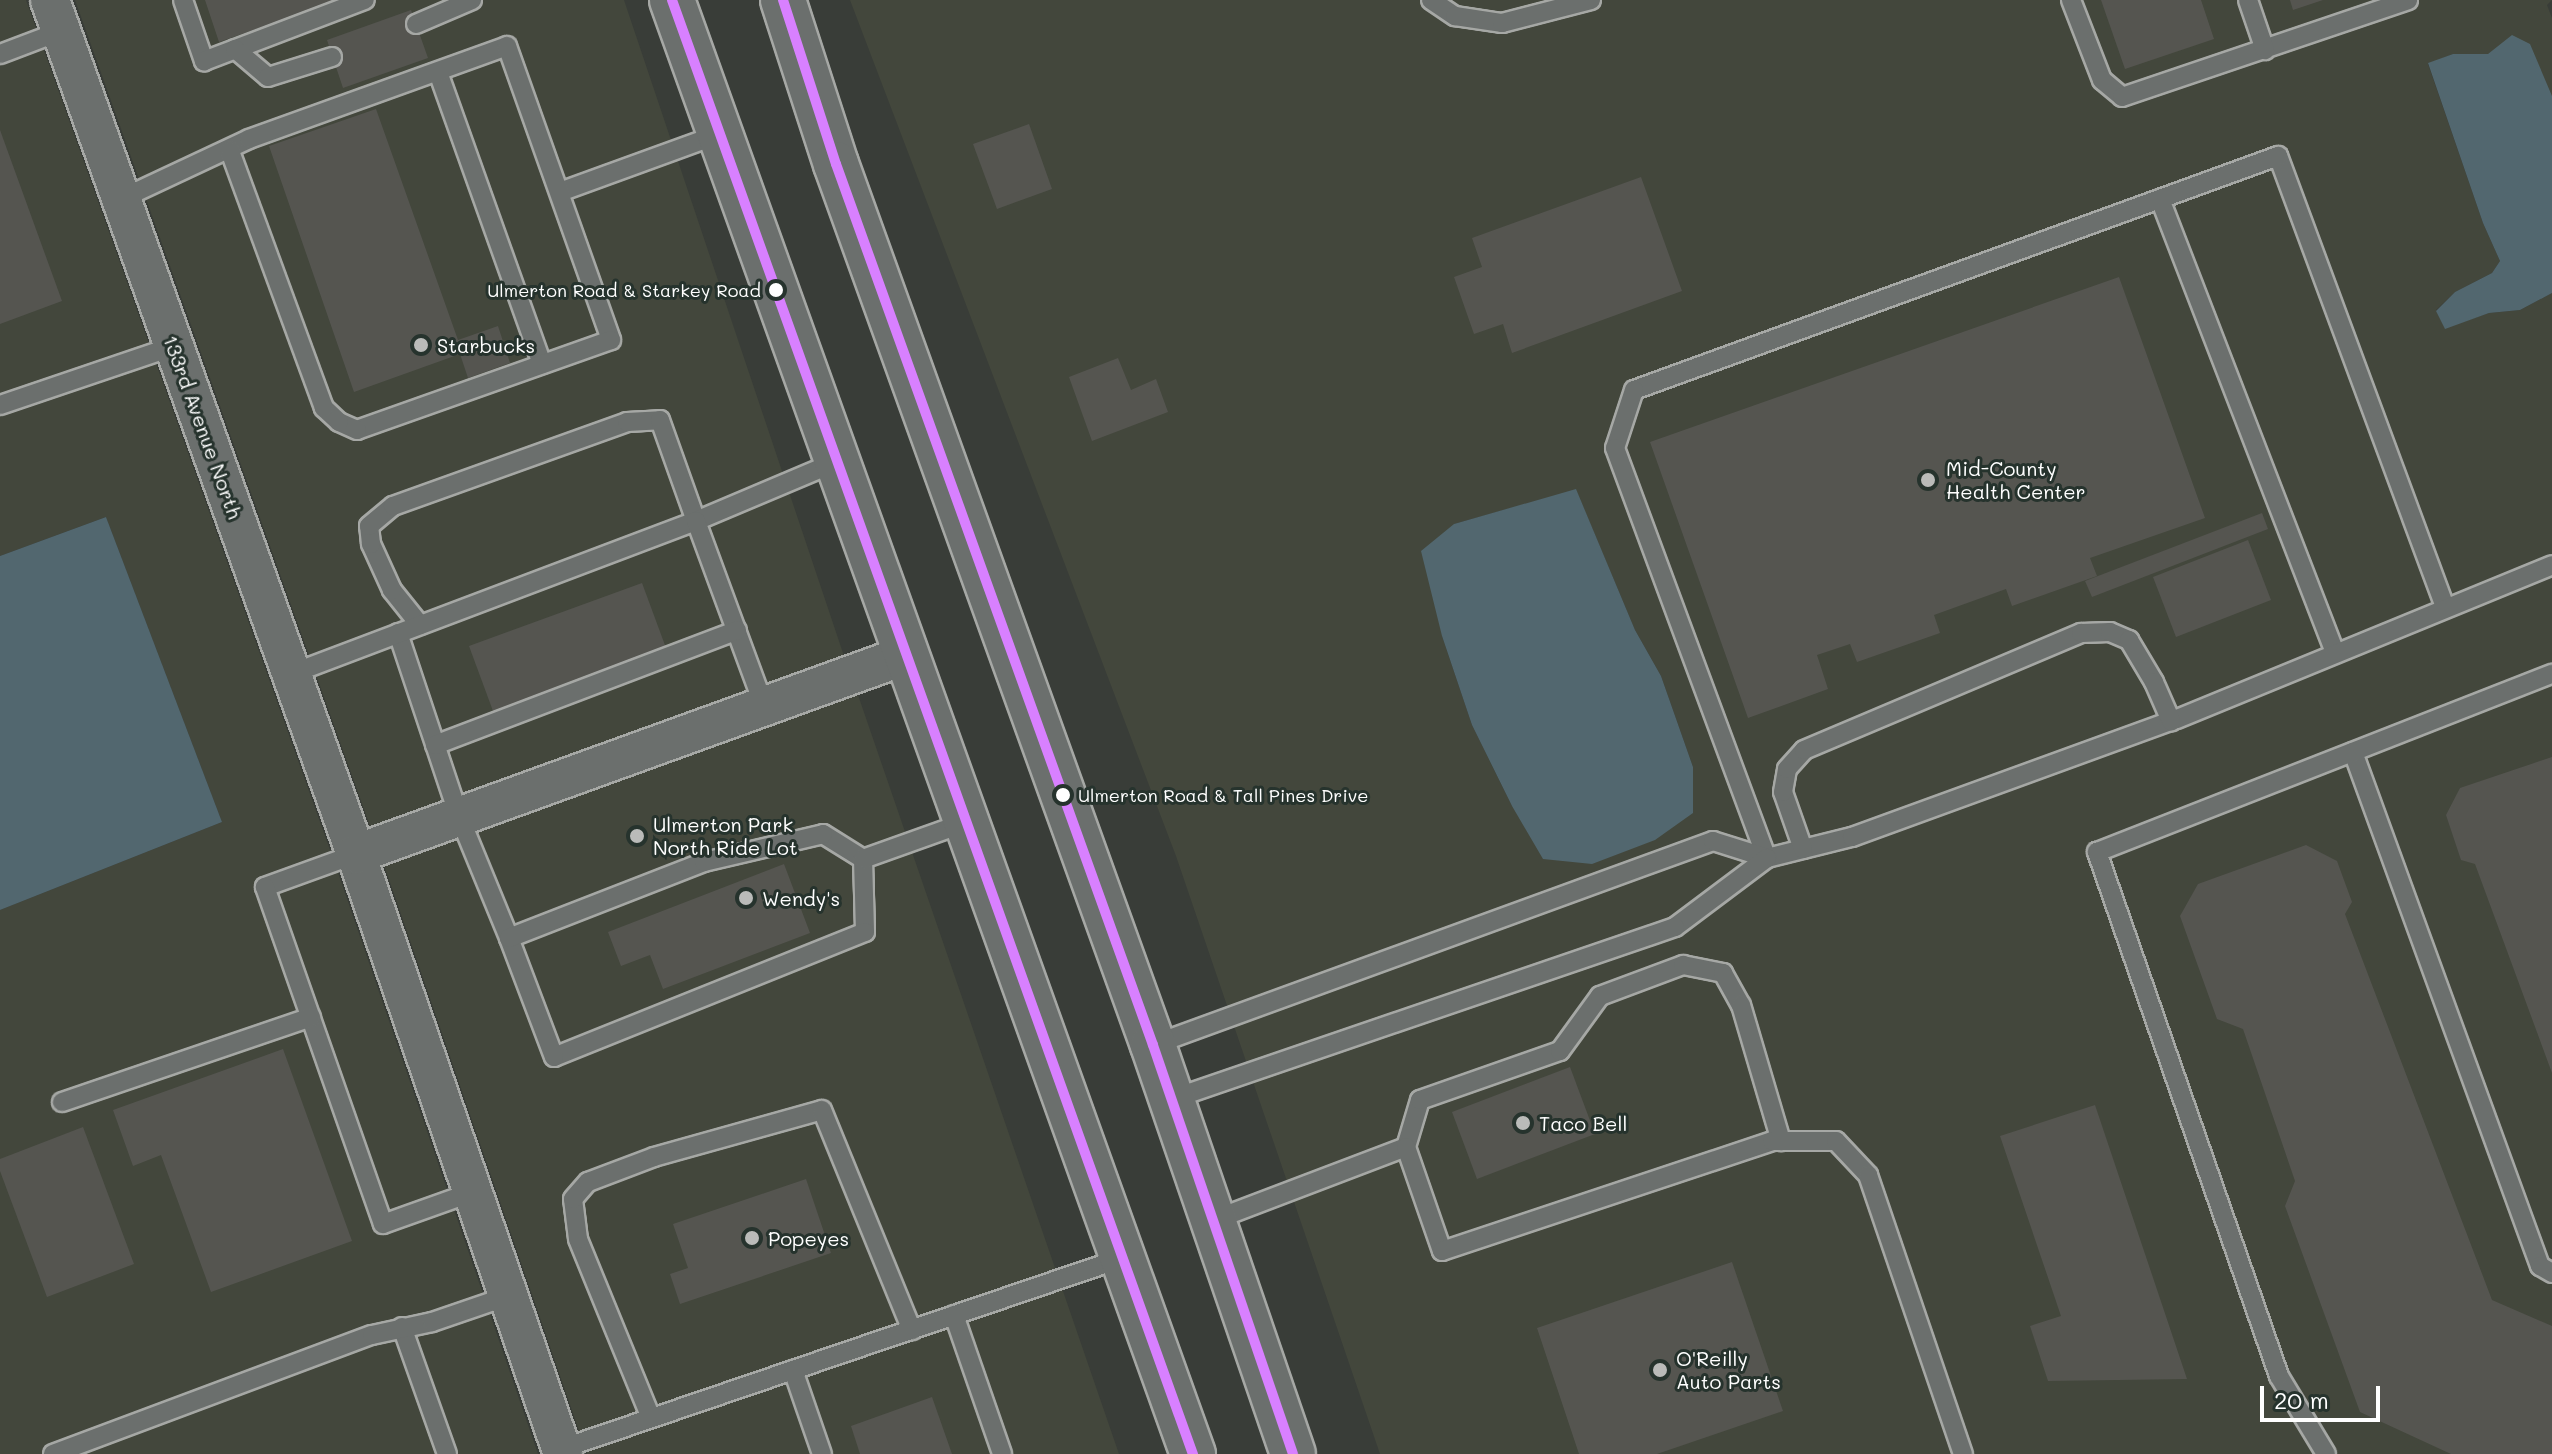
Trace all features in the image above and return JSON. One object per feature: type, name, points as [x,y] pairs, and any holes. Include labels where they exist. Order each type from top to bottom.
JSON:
[{"type":"main road","points":[[672,0],[1193,1454]]},
{"type":"main road","points":[[783,0],[836,164],[1153,1045],[1293,1454]]},
{"type":"street","name":"133rd Avenue North","points":[[56,16],[356,854],[562,1452]]},
{"type":"street","points":[[356,854],[906,655]]},
{"type":"lane","points":[[183,0],[204,61],[363,1]]},
{"type":"lane","points":[[416,24],[472,0]]},
{"type":"lane","points":[[1431,0],[1455,16],[1502,23],[1591,0]]},
{"type":"lane","points":[[2071,0],[2102,80],[2122,97],[2408,0]]},
{"type":"lane","points":[[2248,0],[2265,50]]},
{"type":"lane","points":[[0,54],[56,16]]},
{"type":"lane","points":[[121,199],[230,151],[249,139],[507,46],[611,340],[357,430],[339,422],[324,408],[230,151]]},
{"type":"lane","points":[[235,49],[268,77],[332,57]]},
{"type":"lane","points":[[438,72],[542,364]]},
{"type":"lane","points":[[560,192],[719,134]]},
{"type":"lane","points":[[1767,858],[1615,448],[1634,390],[2278,156],[2445,607]]},
{"type":"lane","points":[[2160,199],[2335,652]]},
{"type":"lane","points":[[0,405],[174,346]]},
{"type":"lane","points":[[420,625],[392,590],[371,544],[369,526],[393,506],[627,422],[660,420],[764,706]]},
{"type":"lane","points":[[291,674],[696,521],[836,462]]},
{"type":"lane","points":[[1172,1099],[1675,927],[1767,858],[1852,837],[2171,721],[2552,565]]},
{"type":"lane","points":[[435,745],[737,630]]},
{"type":"lane","points":[[1803,849],[1783,792],[1787,769],[1804,750],[2081,633],[2110,632],[2129,640],[2154,682],[2171,721]]},
{"type":"lane","points":[[398,633],[459,816],[554,1057],[865,932],[863,859]]},
{"type":"lane","points":[[2326,1454],[2279,1376],[2097,852],[2552,674]]},
{"type":"lane","points":[[2353,752],[2540,1266],[2552,1273]]},
{"type":"lane","points":[[863,859],[967,822]]},
{"type":"lane","points":[[509,938],[704,862],[823,834],[863,859]]},
{"type":"lane","points":[[1153,1045],[1713,841],[1767,858]]},
{"type":"lane","points":[[356,854],[265,887],[383,1224],[473,1192]]},
{"type":"lane","points":[[1781,1141],[1741,1005],[1723,973],[1683,965],[1600,996],[1560,1051],[1420,1100],[1406,1147],[1442,1251],[1781,1141],[1836,1141],[1868,1175],[1963,1454]]},
{"type":"lane","points":[[62,1102],[311,1017]]},
{"type":"lane","points":[[651,1418],[578,1239],[573,1199],[588,1182],[654,1157],[822,1110],[912,1330]]},
{"type":"lane","points":[[1213,1221],[1406,1147]]},
{"type":"lane","points":[[562,1452],[651,1418],[1122,1258]]},
{"type":"lane","points":[[53,1454],[372,1335],[432,1322],[508,1296]]},
{"type":"lane","points":[[954,1315],[1002,1454]]},
{"type":"lane","points":[[402,1327],[447,1454]]},
{"type":"lane","points":[[793,1370],[822,1454]]},
{"type":"shaded area","points":[[0,0],[26,0],[334,861],[538,1454],[0,1454],[0,910],[222,822],[106,517],[0,556]]},
{"type":"shaded area","points":[[75,0],[624,0],[844,656],[370,826]]},
{"type":"shaded area","points":[[850,0],[2552,0],[2547,5],[2552,18],[2552,96],[2488,54],[2453,54],[2428,64],[2483,223],[2500,261],[2492,273],[2455,292],[2436,310],[2445,328],[2489,313],[2520,310],[2552,293],[2552,1454],[1380,1454],[1176,856]],"holes":[[[1576,490],[1635,630],[1661,676],[1693,767],[1512,806],[1472,725],[1442,636],[1454,524]]]},
{"type":"shaded area","points":[[858,695],[1119,1454],[587,1454],[384,865]]},
{"type":"water","points":[[2512,35],[2530,44],[2552,96],[2552,293],[2520,310],[2489,313],[2445,329],[2436,311],[2455,292],[2492,273],[2500,261],[2483,223],[2428,63],[2453,54],[2488,54]]},
{"type":"water","points":[[1576,489],[1635,630],[1661,676],[1693,767],[1693,813],[1655,840],[1592,864],[1543,859],[1512,806],[1472,725],[1442,636],[1421,551],[1454,524]]},
{"type":"water","points":[[106,517],[222,822],[0,910],[0,556]]},
{"type":"building","points":[[205,0],[339,0],[219,42]]},
{"type":"building","points":[[2101,0],[2201,0],[2214,39],[2125,69]]},
{"type":"building","points":[[2290,0],[2323,0],[2293,10]]},
{"type":"building","points":[[411,10],[428,58],[343,88],[327,40]]},
{"type":"building","points":[[376,109],[458,340],[498,326],[510,363],[468,378],[460,354],[354,392],[269,146]]},
{"type":"building","points":[[1029,124],[1052,189],[997,209],[973,144]]},
{"type":"building","points":[[0,130],[62,301],[0,324]]},
{"type":"building","points":[[1641,177],[1682,291],[1512,353],[1503,324],[1474,334],[1454,277],[1482,267],[1472,238]]},
{"type":"building","name":"Mid-County Health Center","points":[[2119,277],[2205,518],[2090,558],[2097,576],[2012,606],[2006,589],[1934,615],[1940,633],[1857,662],[1850,644],[1817,655],[1828,689],[1748,718],[1650,442]]},
{"type":"building","points":[[1118,358],[1131,390],[1156,379],[1168,412],[1092,441],[1069,377]]},
{"type":"building","points":[[2262,513],[2268,529],[2092,597],[2085,581]]},
{"type":"building","points":[[2248,540],[2271,600],[2176,637],[2153,577]]},
{"type":"building","points":[[642,583],[666,648],[493,711],[469,646]]},
{"type":"building","points":[[2552,757],[2552,1073],[2475,864],[2461,860],[2446,815],[2460,788]]},
{"type":"building","points":[[2306,845],[2337,861],[2352,902],[2345,914],[2492,1300],[2552,1326],[2552,1454],[2451,1454],[2360,1412],[2285,1206],[2295,1181],[2243,1029],[2217,1019],[2180,916],[2198,884]]},
{"type":"building","name":"Wendy's","points":[[784,864],[810,933],[663,989],[650,955],[621,966],[608,932]]},
{"type":"building","points":[[283,1049],[352,1241],[211,1292],[161,1155],[133,1166],[113,1110]]},
{"type":"building","name":"Taco Bell","points":[[1570,1067],[1595,1134],[1477,1179],[1452,1112]]},
{"type":"building","points":[[2095,1105],[2187,1379],[2048,1381],[2030,1326],[2061,1316],[2000,1136]]},
{"type":"building","points":[[83,1127],[134,1264],[47,1297],[0,1171],[0,1159]]},
{"type":"building","name":"Popeyes","points":[[806,1179],[831,1253],[680,1304],[670,1274],[688,1268],[673,1224]]},
{"type":"building","name":"O'Reilly Auto Parts","points":[[1732,1262],[1783,1411],[1657,1454],[1579,1454],[1537,1328]]},
{"type":"building","points":[[932,1397],[952,1454],[860,1454],[851,1426]]},
{"type":"transit line","points":[[672,0],[1193,1454]]},
{"type":"transit line","points":[[783,0],[836,164],[1153,1045],[1293,1454]]},
{"type":"place","name":"Ulmerton Road & Starkey Road","points":[[776,290]]},
{"type":"place","name":"Starbucks","points":[[421,345]]},
{"type":"place","name":"Mid-County Health Center","points":[[1928,480]]},
{"type":"place","name":"Ulmerton Road & Tall Pines Drive","points":[[1063,795]]},
{"type":"place","name":"Ulmerton Park North Ride Lot","points":[[637,836]]},
{"type":"place","name":"Wendy's","points":[[746,898]]},
{"type":"place","name":"Taco Bell","points":[[1523,1123]]},
{"type":"place","name":"Popeyes","points":[[752,1238]]},
{"type":"place","name":"O'Reilly Auto Parts","points":[[1660,1370]]}]
